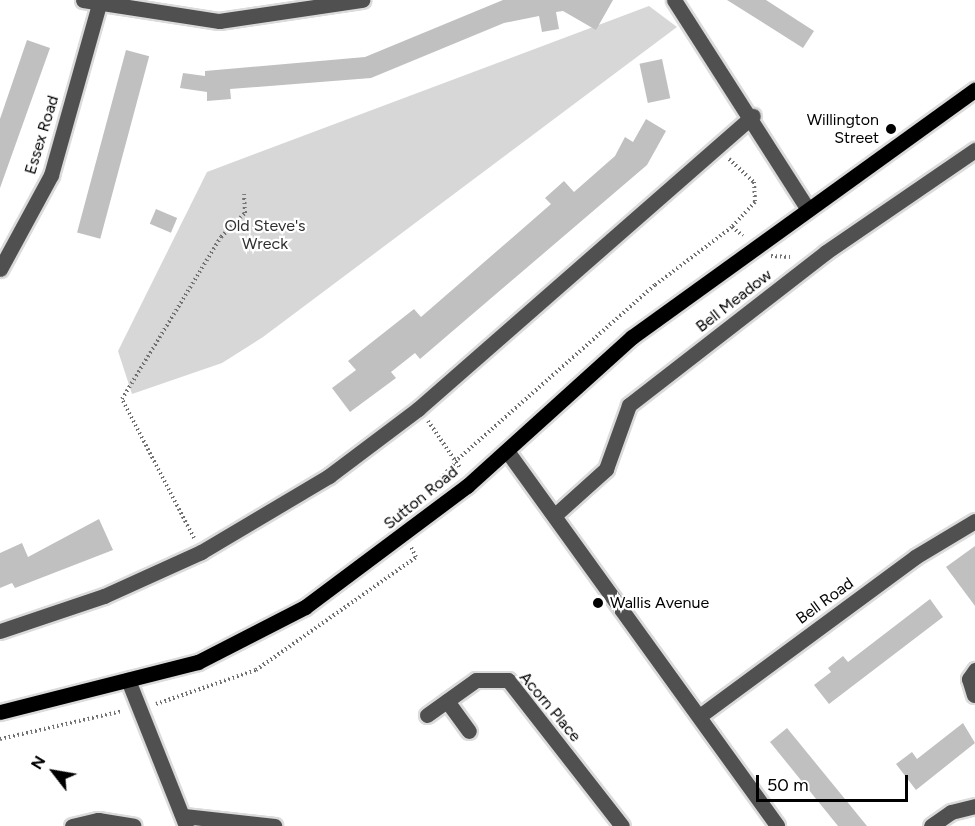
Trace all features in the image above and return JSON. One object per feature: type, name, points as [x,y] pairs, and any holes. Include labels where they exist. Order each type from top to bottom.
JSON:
[{"type":"main road","name":"Sutton Road","points":[[0,712],[198,662],[305,607],[466,486],[632,337],[807,208],[975,90]]},
{"type":"street","points":[[83,0],[219,21],[362,0]]},
{"type":"street","points":[[674,0],[753,116],[807,208]]},
{"type":"street","name":"Essex Road","points":[[0,269],[51,175],[99,3]]},
{"type":"street","points":[[0,631],[104,596],[201,552],[329,476],[418,409],[753,116]]},
{"type":"street","name":"Bell Meadow","points":[[555,515],[606,469],[629,405],[826,252],[975,150]]},
{"type":"street","points":[[507,451],[701,715],[777,826]]},
{"type":"street","name":"Bell Road","points":[[701,715],[915,557],[975,521]]},
{"type":"street","points":[[974,695],[969,679],[975,670]]},
{"type":"street","points":[[128,680],[169,791],[185,821],[274,826]]},
{"type":"street","name":"Acorn Place","points":[[427,715],[476,680],[508,680],[622,826]]},
{"type":"street","points":[[447,701],[469,731]]},
{"type":"street","points":[[931,826],[951,812],[975,806]]},
{"type":"street","points":[[72,826],[98,820],[134,826]]},
{"type":"path","points":[[201,552],[122,399],[221,237],[245,213],[244,194]]},
{"type":"path","points":[[422,504],[458,459],[655,285],[732,227]]},
{"type":"path","points":[[418,409],[458,459],[466,486]]},
{"type":"green space","name":"Old Steve's Wreck","points":[[649,6],[677,27],[263,337],[222,363],[132,394],[118,351],[207,172]]},
{"type":"building","points":[[503,0],[613,0],[596,30],[563,11],[556,12],[559,29],[542,32],[539,16],[504,23],[371,78],[230,89],[231,99],[207,101],[207,92],[180,88],[183,73],[205,76],[205,71],[365,57]]},
{"type":"building","points":[[727,0],[766,0],[814,31],[803,48]]},
{"type":"building","points":[[27,40],[50,48],[0,188],[0,119]]},
{"type":"building","points":[[126,50],[149,56],[100,239],[77,233]]},
{"type":"building","points":[[662,59],[670,98],[648,103],[640,64]]},
{"type":"building","points":[[646,119],[666,131],[647,165],[420,359],[415,353],[391,372],[396,378],[350,412],[332,388],[356,370],[348,361],[414,309],[421,317],[551,204],[545,198],[564,181],[574,192],[615,156],[625,137],[633,142]]},
{"type":"building","points":[[156,209],[177,218],[171,233],[150,224]]},
{"type":"building","points":[[99,519],[113,550],[15,588],[12,583],[0,588],[0,553],[22,543],[28,557]]},
{"type":"building","points":[[975,546],[975,606],[946,567]]},
{"type":"building","points":[[930,599],[943,617],[829,704],[814,685],[831,672],[828,668],[843,656],[848,662]]},
{"type":"building","points":[[963,723],[975,743],[916,790],[896,764],[912,752],[917,759]]},
{"type":"building","points":[[787,728],[867,826],[838,826],[770,742]]},
{"type":"place","name":"Willington Street","points":[[891,129]]},
{"type":"place","name":"Wallis Avenue","points":[[598,603]]}]
